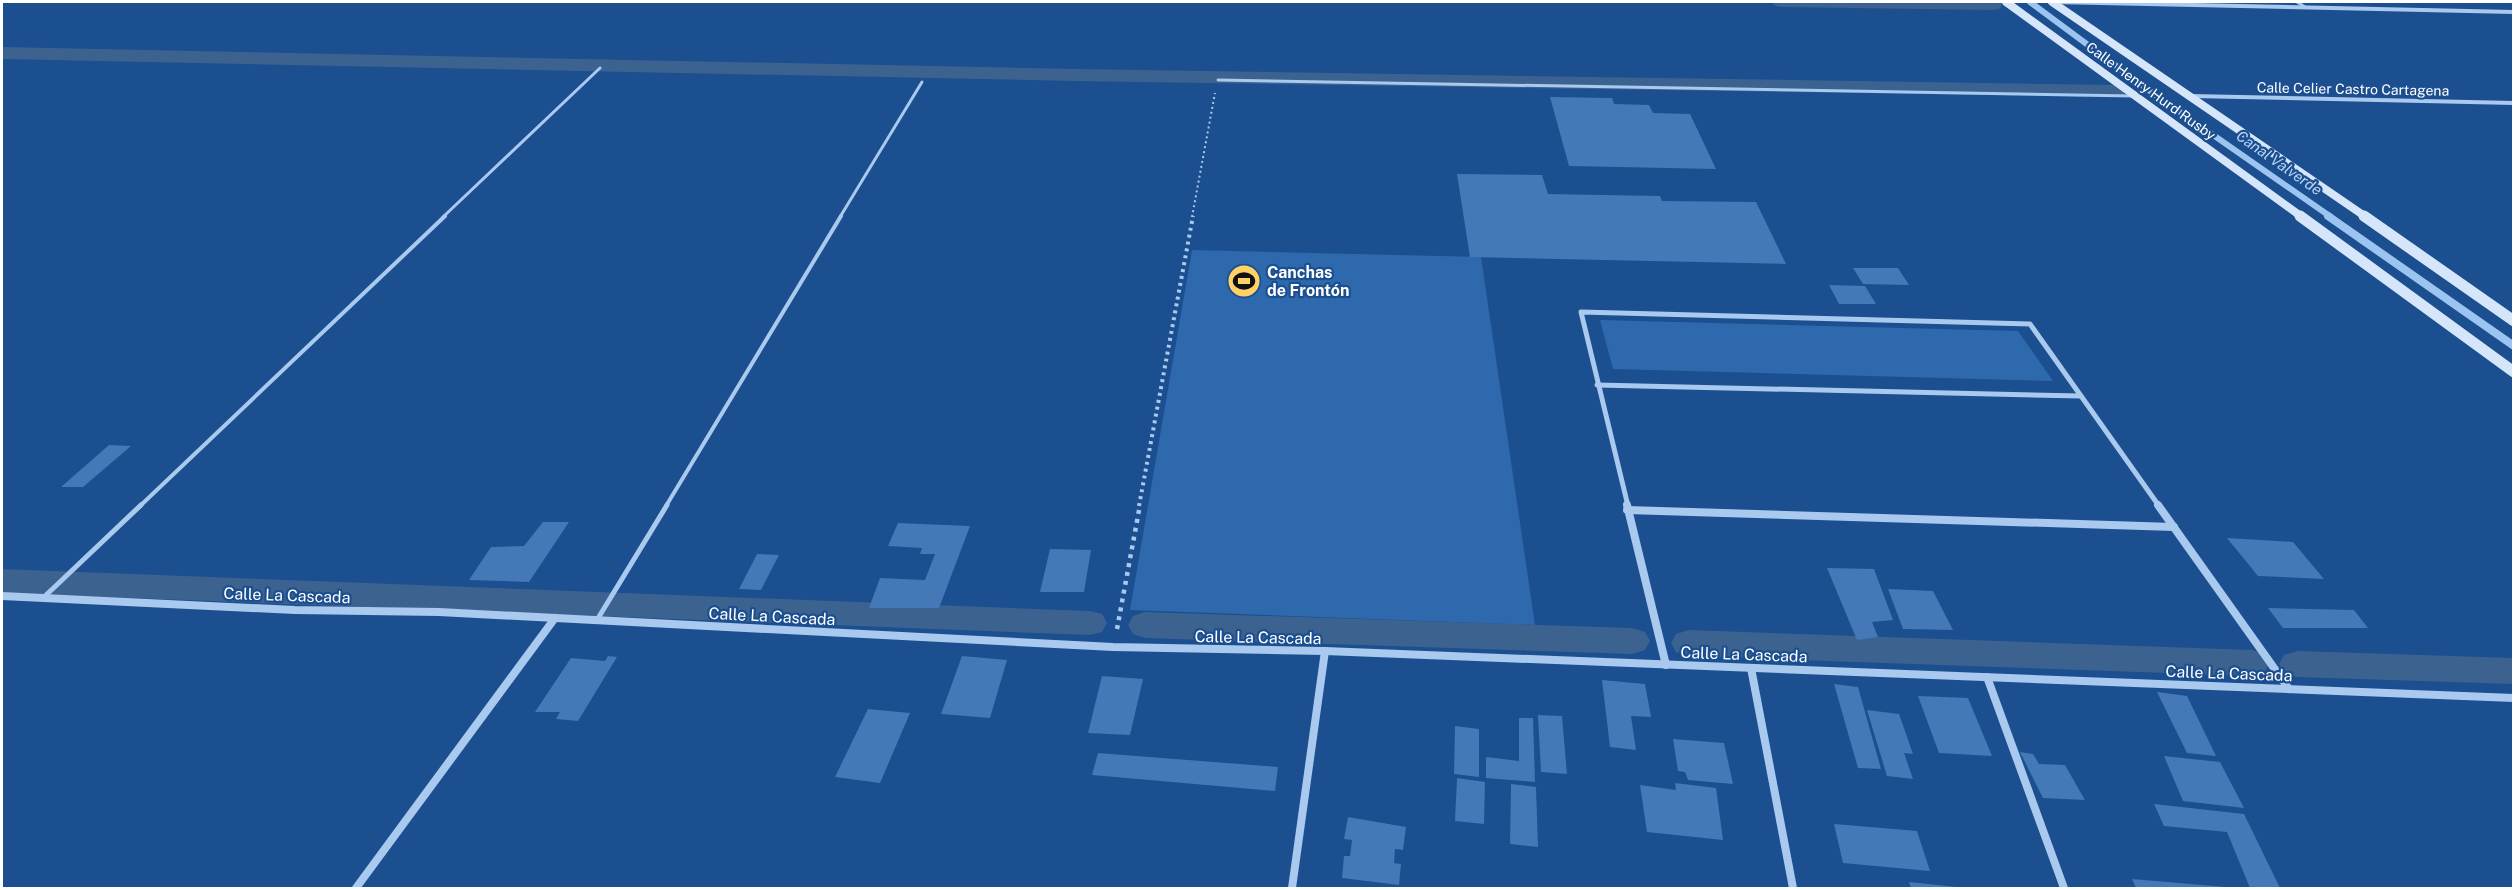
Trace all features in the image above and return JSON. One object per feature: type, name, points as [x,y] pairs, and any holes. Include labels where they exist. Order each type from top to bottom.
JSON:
[{"type":"street","name":"Calle Henry Hurd Rusby","points":[[2006,2],[2514,372]]},
{"type":"street","name":"Calle Henry Hurd Rusby","points":[[2053,2],[2193,96],[2514,321]]},
{"type":"street","points":[[2053,2],[2514,12]]},
{"type":"street","name":"Calle Celier Castro Cartagena","points":[[2193,96],[2514,103]]},
{"type":"street","points":[[1666,665],[1581,312],[2030,324],[2289,689]]},
{"type":"street","points":[[1597,385],[2081,396]]},
{"type":"street","points":[[1627,510],[2174,527]]},
{"type":"street","name":"Calle La Cascada","points":[[2,596],[295,610],[439,612],[1113,647],[1325,651],[2514,698]]},
{"type":"street","points":[[356,888],[555,618]]},
{"type":"street","points":[[1292,888],[1325,651]]},
{"type":"street","points":[[1751,668],[1793,888]]},
{"type":"street","points":[[1987,677],[2064,888]]},
{"type":"lane","points":[[2297,2],[2305,7]]},
{"type":"lane","points":[[43,598],[600,69]]},
{"type":"lane","points":[[1218,80],[2135,96]]},
{"type":"lane","points":[[597,621],[922,82]]},
{"type":"path","points":[[1113,647],[1218,80]]},
{"type":"shaded area","points":[[1192,250],[1481,257],[1535,625],[1130,610]]},
{"type":"shaded area","points":[[1600,320],[2018,331],[2053,381],[1613,369]]},
{"type":"building","points":[[1550,97],[1612,98],[1614,104],[1649,105],[1653,113],[1690,114],[1716,169],[1569,166]]},
{"type":"building","points":[[1457,174],[1542,175],[1548,194],[1660,196],[1662,201],[1756,202],[1786,264],[1470,257]]},
{"type":"building","points":[[1853,268],[1898,268],[1909,285],[1863,284]]},
{"type":"building","points":[[1829,285],[1865,286],[1876,304],[1839,304]]},
{"type":"building","points":[[109,445],[131,446],[83,487],[61,487]]},
{"type":"building","points":[[543,522],[569,522],[529,582],[469,580],[491,547],[524,546]]},
{"type":"building","points":[[898,523],[970,526],[939,608],[869,608],[880,578],[925,580],[935,554],[920,554],[922,548],[888,546]]},
{"type":"building","points":[[2227,538],[2293,542],[2324,579],[2258,576]]},
{"type":"building","points":[[1050,549],[1091,550],[1084,592],[1040,592]]},
{"type":"building","points":[[757,554],[779,555],[761,590],[739,589]]},
{"type":"building","points":[[1827,568],[1874,569],[1893,620],[1872,622],[1878,637],[1857,640]]},
{"type":"building","points":[[1888,589],[1933,591],[1953,630],[1903,629]]},
{"type":"building","points":[[2268,608],[2354,610],[2368,628],[2283,628]]},
{"type":"building","points":[[608,656],[617,657],[578,721],[556,719],[560,712],[535,712],[571,658],[605,661]]},
{"type":"building","points":[[962,656],[1007,660],[990,718],[941,714]]},
{"type":"building","points":[[1102,676],[1143,679],[1130,735],[1088,733]]},
{"type":"building","points":[[1602,680],[1645,684],[1651,717],[1631,716],[1636,750],[1610,747]]},
{"type":"building","points":[[1834,684],[1858,687],[1881,769],[1858,768]]},
{"type":"building","points":[[2157,692],[2187,696],[2216,756],[2187,753]]},
{"type":"building","points":[[1918,696],[1968,698],[1992,756],[1939,753]]},
{"type":"building","points":[[868,709],[910,713],[880,783],[835,777]]},
{"type":"building","points":[[1867,710],[1899,714],[1913,754],[1904,753],[1913,779],[1887,776]]},
{"type":"building","points":[[1538,715],[1562,716],[1567,774],[1541,772]]},
{"type":"building","points":[[1519,718],[1533,718],[1535,782],[1486,778],[1486,757],[1519,761]]},
{"type":"building","points":[[1455,726],[1479,729],[1479,777],[1454,774]]},
{"type":"building","points":[[1673,739],[1724,743],[1733,784],[1688,780],[1685,772],[1678,771]]},
{"type":"building","points":[[2020,752],[2033,754],[2039,764],[2065,765],[2085,800],[2043,798]]},
{"type":"building","points":[[1098,753],[1278,767],[1275,791],[1092,775]]},
{"type":"building","points":[[2164,756],[2220,762],[2244,808],[2183,801]]},
{"type":"building","points":[[1457,778],[1485,782],[1484,824],[1455,821]]},
{"type":"building","points":[[1675,783],[1716,788],[1723,840],[1647,832],[1640,785],[1676,790]]},
{"type":"building","points":[[1511,784],[1536,787],[1538,847],[1510,844]]},
{"type":"building","points":[[2154,804],[2244,814],[2280,888],[2250,888],[2227,832],[2164,826]]},
{"type":"building","points":[[1348,817],[1406,827],[1403,850],[1395,849],[1394,863],[1401,864],[1399,885],[1342,878],[1344,856],[1350,856],[1352,840],[1344,839]]},
{"type":"building","points":[[1834,824],[1917,831],[1930,871],[1843,863]]},
{"type":"building","points":[[2132,879],[2226,887],[2226,888],[2136,888]]},
{"type":"building","points":[[1909,882],[1957,887],[1957,888],[1911,888]]},
{"type":"waterway","points":[[1781,2],[1993,5]]},
{"type":"waterway","name":"Canal Valverde","points":[[2030,2],[2150,91],[2331,217]]},
{"type":"waterway","points":[[2,53],[1074,75],[2116,91]]},
{"type":"waterway","name":"Canal Valverde","points":[[2328,216],[2514,346]]},
{"type":"waterway","points":[[2,581],[1090,623]]},
{"type":"waterway","points":[[1145,625],[1632,641]]},
{"type":"waterway","points":[[1689,643],[2252,663]]},
{"type":"waterway","points":[[2297,664],[2514,671]]},
{"type":"place","name":"Canchas de Frontón","points":[[1244,281]]}]
